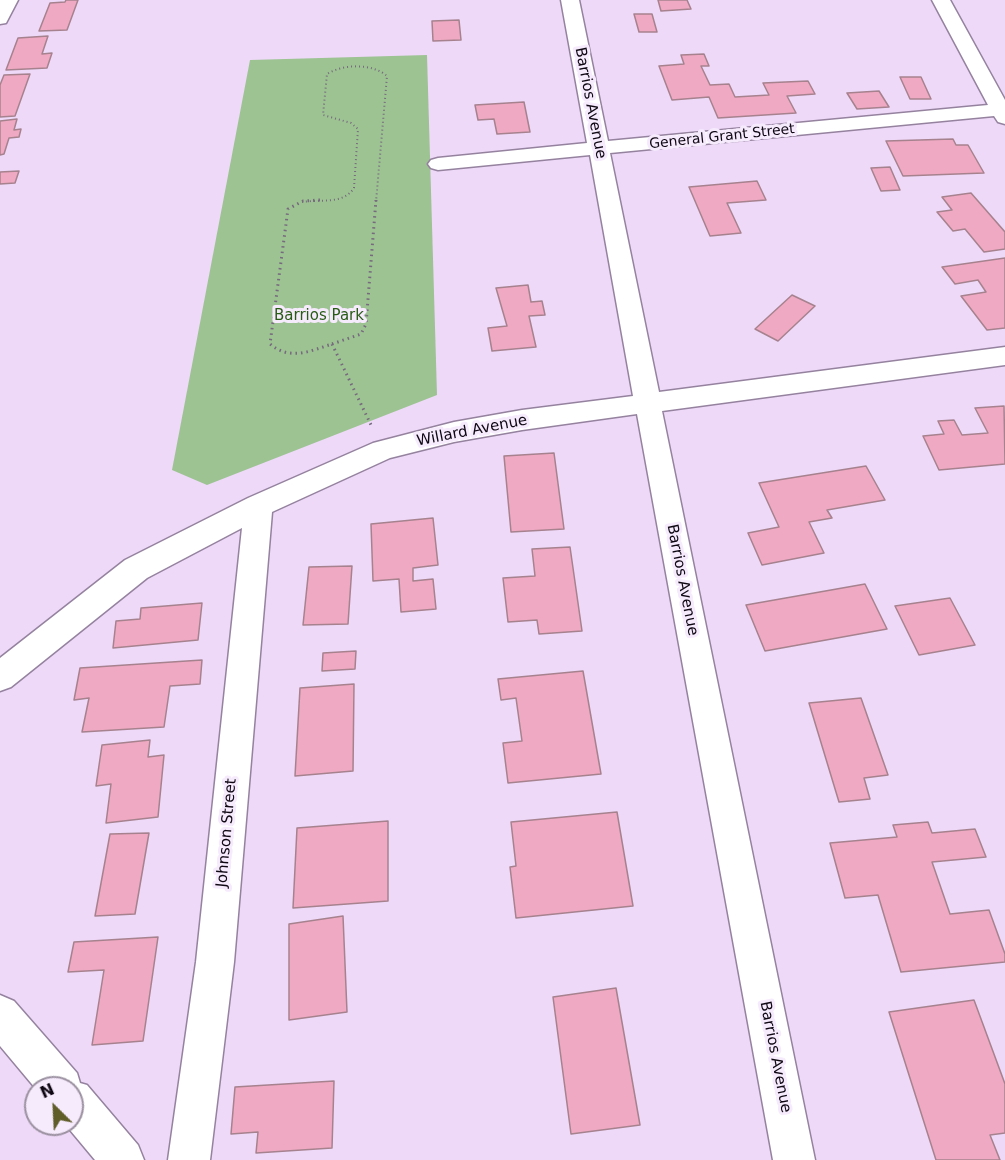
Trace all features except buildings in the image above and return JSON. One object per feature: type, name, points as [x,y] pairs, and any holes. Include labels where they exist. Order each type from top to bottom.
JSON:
[{"type":"street","points":[[0,19],[9,0]]},
{"type":"street","name":"Barrios Avenue","points":[[570,0],[795,1160]]},
{"type":"street","points":[[941,0],[1003,112]]},
{"type":"street","points":[[961,0],[972,20]]},
{"type":"street","name":"General Grant Street","points":[[438,164],[1003,112]]},
{"type":"street","name":"Willard Avenue","points":[[0,677],[136,569],[258,506],[383,450],[454,432],[510,422],[1005,356]]},
{"type":"street","name":"Johnson Street","points":[[189,1160],[215,962],[258,506]]},
{"type":"street","points":[[0,1015],[52,1076]]},
{"type":"street","points":[[84,1114],[122,1160]]},
{"type":"path","points":[[373,68],[385,72],[387,76],[366,324],[361,334],[332,344],[299,355],[287,356],[270,344],[288,209],[303,201],[338,199],[352,193],[358,129],[349,122],[334,120],[323,115],[327,74],[335,69],[373,68]]},
{"type":"path","points":[[332,344],[383,450]]},
{"type":"green space","name":"Barrios Park","points":[[427,55],[437,395],[207,485],[172,470],[250,60]]}]
